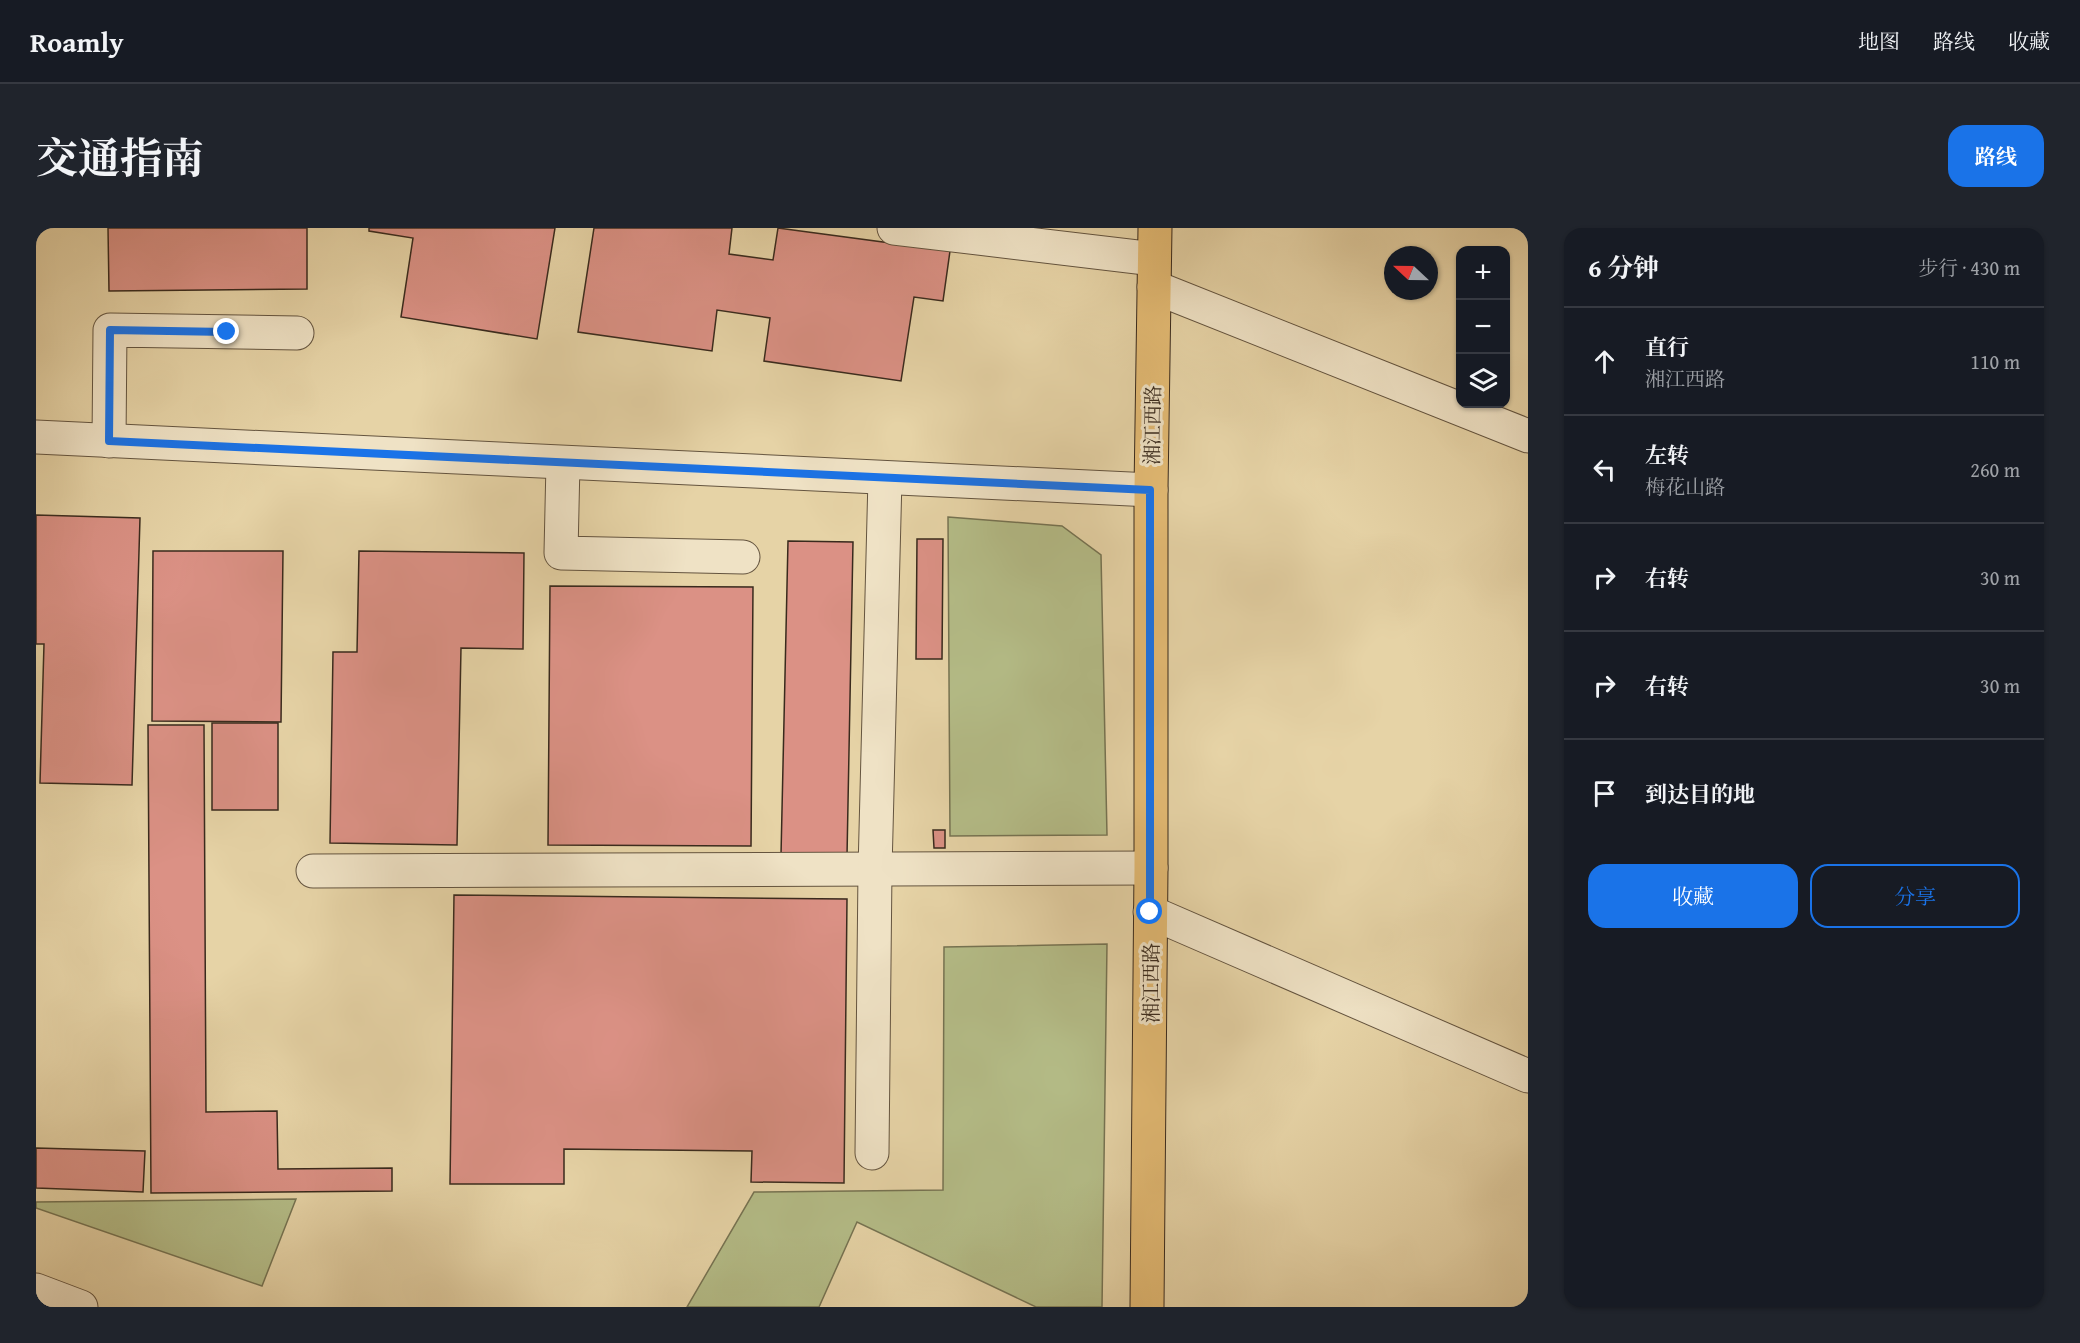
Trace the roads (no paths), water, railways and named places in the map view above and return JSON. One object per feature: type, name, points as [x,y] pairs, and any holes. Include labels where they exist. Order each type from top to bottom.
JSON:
[{"type":"main road","name":"湘江西路","points":[[1147,1307],[1150,490],[1154,258]]},
{"type":"street","points":[[894,228],[1154,258],[1528,436]]},
{"type":"street","points":[[109,441],[110,330],[297,333]]},
{"type":"street","points":[[36,437],[1150,490]]},
{"type":"street","points":[[563,463],[561,553],[743,557]]},
{"type":"street","points":[[872,1153],[875,870],[885,478]]},
{"type":"street","points":[[313,871],[1150,868]]},
{"type":"street","points":[[1150,912],[1528,1076]]},
{"type":"street","points":[[36,1290],[81,1307]]}]
